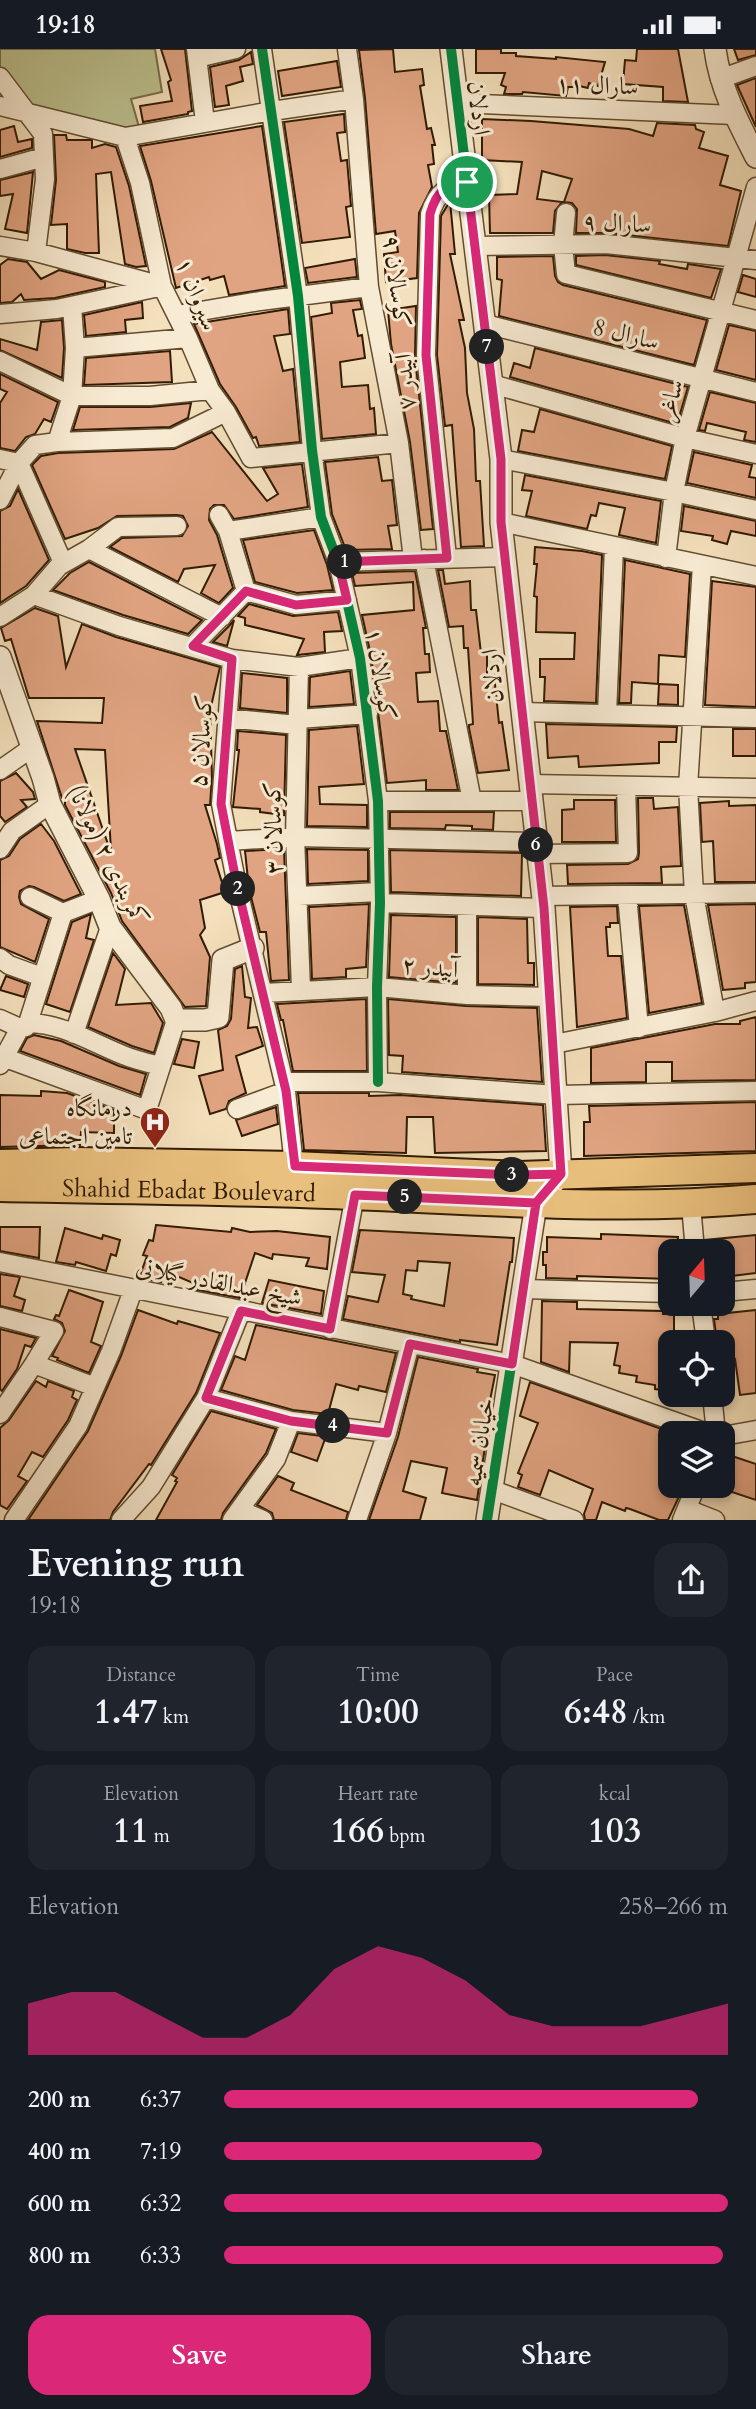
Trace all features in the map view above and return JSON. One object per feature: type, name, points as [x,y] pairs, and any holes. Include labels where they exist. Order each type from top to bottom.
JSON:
[{"type":"main road","name":"Shahid Ebadat Boulevard","points":[[0,1164],[78,1162],[295,1166],[519,1175],[756,1168]]},
{"type":"main road","name":"Shahid Ebadat Boulevard","points":[[0,1187],[355,1195],[536,1203],[691,1205],[756,1199]]},
{"type":"street","points":[[205,123],[197,53],[236,49]]},
{"type":"street","name":"کوسالان ۱","points":[[262,49],[298,296],[321,517],[338,562],[360,658],[378,801],[378,1082]]},
{"type":"street","name":"کوسالان ۹","points":[[347,49],[354,99],[369,287],[418,559],[472,800]]},
{"type":"street","name":"اردلان","points":[[451,49],[501,459],[501,522],[543,902],[561,1174]]},
{"type":"street","points":[[715,49],[720,79],[734,115],[756,157]]},
{"type":"street","points":[[720,79],[756,65]]},
{"type":"street","points":[[0,77],[43,134],[45,179],[36,252]]},
{"type":"street","points":[[0,106],[125,137],[354,99]]},
{"type":"street","name":"سارال ۱۱","points":[[458,103],[734,115]]},
{"type":"street","name":"سیروان ۱","points":[[125,137],[140,183],[162,286],[188,338],[209,390],[226,412],[251,458],[312,450]]},
{"type":"street","points":[[0,169],[44,156]]},
{"type":"street","name":"آبیدر ۷","points":[[447,558],[426,355],[430,214],[434,201],[447,186],[467,182]]},
{"type":"street","name":"ساغر","points":[[666,558],[684,438],[756,187]]},
{"type":"street","points":[[566,213],[563,245],[566,274],[756,320]]},
{"type":"street","name":"سارال ۹","points":[[475,246],[606,244],[756,260]]},
{"type":"street","points":[[3,250],[36,252],[162,286]]},
{"type":"street","points":[[0,314],[72,306],[162,286]]},
{"type":"street","points":[[177,315],[369,287]]},
{"type":"street","points":[[57,442],[72,396],[75,348],[72,306]]},
{"type":"street","name":"سارال 8","points":[[485,324],[756,392]]},
{"type":"street","points":[[75,348],[188,338]]},
{"type":"street","points":[[0,361],[72,396],[149,396],[209,390]]},
{"type":"street","points":[[492,384],[684,438],[756,454]]},
{"type":"street","points":[[0,500],[19,463],[35,445],[173,438],[226,412]]},
{"type":"street","points":[[312,450],[399,443]]},
{"type":"street","points":[[0,459],[19,463]]},
{"type":"street","points":[[501,459],[756,510]]},
{"type":"street","points":[[19,463],[63,563]]},
{"type":"street","points":[[246,591],[224,523],[321,517]]},
{"type":"street","points":[[501,522],[756,576]]},
{"type":"street","points":[[0,617],[34,595],[63,563],[89,549],[118,527],[177,526]]},
{"type":"street","points":[[607,714],[614,547]]},
{"type":"street","points":[[89,549],[222,617]]},
{"type":"street","points":[[338,562],[505,557]]},
{"type":"street","points":[[702,565],[688,787],[694,894],[715,1012]]},
{"type":"street","points":[[246,591],[296,605],[347,600]]},
{"type":"street","points":[[193,646],[246,591]]},
{"type":"street","points":[[34,595],[119,627],[232,659],[299,667],[360,658]]},
{"type":"street","name":"کمربندی ۲ (مولانا)","points":[[0,657],[5,689],[33,747],[50,804],[99,899],[110,927],[171,1008],[176,1020]]},
{"type":"street","name":"کوسالان ۵","points":[[232,659],[221,804],[285,1087],[295,1166]]},
{"type":"street","name":"کوسالان ۳","points":[[299,667],[295,837],[301,989]]},
{"type":"street","points":[[522,712],[756,718]]},
{"type":"street","points":[[226,718],[298,722],[368,714]]},
{"type":"street","points":[[0,770],[33,747]]},
{"type":"street","points":[[378,801],[472,800],[531,792],[626,786],[756,788]]},
{"type":"street","points":[[228,841],[295,837],[379,838],[628,853],[626,786]]},
{"type":"street","points":[[0,849],[12,831],[50,804]]},
{"type":"street","points":[[298,896],[380,897],[467,907],[627,895],[756,893]]},
{"type":"street","points":[[627,895],[639,1028]]},
{"type":"street","points":[[30,897],[63,913],[99,899]]},
{"type":"street","points":[[467,907],[467,995]]},
{"type":"street","points":[[63,913],[35,996],[37,1001],[1,1060],[147,1110],[176,1020],[218,1017],[223,960],[253,948]]},
{"type":"street","points":[[74,1034],[110,927]]},
{"type":"street","points":[[0,958],[9,965],[42,977]]},
{"type":"street","name":"آبیدر ۲","points":[[264,993],[377,987],[467,995],[551,997]]},
{"type":"street","points":[[554,1044],[715,1012],[756,1001]]},
{"type":"street","points":[[0,1019],[24,1025],[41,1023],[125,1056],[160,1066]]},
{"type":"street","points":[[237,1109],[285,1087],[378,1082],[557,1095],[756,1091]]},
{"type":"street","points":[[536,1203],[561,1174]]},
{"type":"street","points":[[330,1329],[355,1195]]},
{"type":"street","name":"خیابان سمیه","points":[[487,1520],[536,1203]]},
{"type":"street","points":[[691,1205],[694,1239]]},
{"type":"street","name":"شیخ عبدالقادر گیلانی","points":[[0,1262],[512,1364],[673,1421]]},
{"type":"street","points":[[523,1289],[658,1293]]},
{"type":"street","points":[[735,1290],[756,1289]]},
{"type":"street","points":[[14,1520],[78,1426],[111,1351],[133,1290]]},
{"type":"street","points":[[121,1520],[151,1487],[206,1398],[241,1311]]},
{"type":"street","points":[[0,1317],[54,1331],[0,1414]]},
{"type":"street","points":[[357,1520],[387,1433],[410,1344]]},
{"type":"street","points":[[34,1364],[95,1387]]},
{"type":"street","points":[[206,1398],[291,1421],[387,1433]]},
{"type":"street","points":[[263,1520],[236,1515],[276,1459],[291,1421]]},
{"type":"street","points":[[735,1434],[756,1430]]},
{"type":"street","points":[[493,1490],[573,1520]]},
{"type":"street","points":[[685,1514],[715,1520]]},
{"type":"green space","points":[[0,49],[155,49],[162,92],[131,99],[139,127],[121,130],[23,106],[0,75]]},
{"type":"building","points":[[161,49],[185,49],[192,111],[143,122],[140,106],[172,101],[168,82],[171,80]]},
{"type":"building","points":[[393,49],[395,72],[422,69],[424,85],[420,86],[427,129],[431,128],[435,145],[432,145],[434,164],[428,165],[432,187],[419,213],[417,278],[386,282],[384,254],[398,252],[395,231],[376,234],[359,50]]},
{"type":"building","points":[[476,49],[501,49],[501,53],[516,53],[516,56],[605,62],[598,86],[589,83],[588,88],[575,85],[568,87],[566,96],[523,92],[504,94],[506,87],[501,85],[505,73],[476,73]]},
{"type":"building","points":[[637,49],[678,49],[688,102],[663,101],[663,87],[623,84],[625,60],[636,61]]},
{"type":"building","points":[[734,49],[756,49],[756,55],[738,60]]},
{"type":"building","points":[[251,52],[253,64],[240,67],[243,81],[226,86],[229,105],[215,107],[210,67],[239,60]]},
{"type":"building","points":[[337,61],[341,87],[282,96],[278,71]]},
{"type":"building","points":[[756,78],[756,127],[737,85]]},
{"type":"building","points":[[344,114],[345,132],[337,133],[341,161],[347,160],[351,206],[346,207],[350,237],[302,243],[284,122]]},
{"type":"building","points":[[482,119],[629,129],[653,136],[657,123],[695,125],[696,129],[704,132],[699,148],[728,156],[720,185],[741,191],[728,246],[607,233],[576,233],[577,209],[572,203],[564,202],[572,179],[542,171],[537,199],[562,202],[555,211],[553,233],[490,233],[489,195],[517,194],[522,162],[482,160]]},
{"type":"building","points":[[14,126],[18,142],[32,139],[32,148],[0,157],[0,130]]},
{"type":"building","points":[[262,126],[285,286],[229,295],[224,276],[210,280],[209,277],[176,288],[140,146]]},
{"type":"building","points":[[54,135],[66,135],[67,140],[92,140],[92,148],[105,144],[116,147],[129,186],[146,266],[125,264],[111,172],[96,174],[99,253],[67,249],[67,224],[51,225],[56,180]]},
{"type":"building","points":[[33,172],[27,233],[5,229],[13,194],[0,196],[0,180]]},
{"type":"building","points":[[450,201],[455,254],[450,254],[464,320],[459,320],[465,348],[467,393],[474,429],[476,481],[480,481],[484,546],[461,547],[452,425],[445,426],[437,355],[441,216]]},
{"type":"building","points":[[605,255],[660,261],[659,264],[687,269],[688,264],[721,269],[711,298],[576,265],[576,256]]},
{"type":"building","points":[[553,256],[555,276],[563,285],[707,320],[694,365],[499,316],[502,280],[497,279],[497,257]]},
{"type":"building","points":[[8,259],[27,262],[41,279],[59,270],[105,282],[105,287],[55,298],[24,300],[21,294],[12,302],[0,303],[0,265]]},
{"type":"building","points":[[355,259],[357,277],[308,283],[305,268]]},
{"type":"building","points":[[743,275],[756,279],[756,297],[738,292]]},
{"type":"building","points":[[360,300],[362,309],[353,310],[358,336],[362,335],[365,358],[340,362],[342,387],[368,385],[370,409],[374,408],[376,434],[322,439],[311,317],[332,313],[331,303]]},
{"type":"building","points":[[142,302],[143,318],[125,320],[126,332],[86,336],[84,315]]},
{"type":"building","points":[[416,306],[415,356],[433,529],[421,530],[410,442],[391,344],[388,310]]},
{"type":"building","points":[[288,309],[290,334],[274,336],[283,371],[293,369],[300,442],[259,446],[256,437],[253,438],[220,384],[194,324]]},
{"type":"building","points":[[62,320],[62,378],[0,350],[0,339],[37,350],[41,322]]},
{"type":"building","points":[[729,325],[756,331],[756,380],[716,370]]},
{"type":"building","points":[[535,348],[688,387],[677,424],[510,377],[514,363],[530,368]]},
{"type":"building","points":[[170,351],[172,382],[84,385],[86,358]]},
{"type":"building","points":[[0,374],[58,402],[51,422],[44,419],[35,434],[26,437],[15,451],[0,448],[0,403],[7,392],[0,389]]},
{"type":"building","points":[[710,392],[756,403],[756,442],[744,440],[746,432],[707,423],[705,431],[699,430]]},
{"type":"building","points":[[191,403],[188,418],[170,427],[73,430],[80,407],[150,407]]},
{"type":"building","points":[[540,409],[672,446],[665,479],[518,451],[522,430],[534,432]]},
{"type":"building","points":[[212,432],[267,501],[278,494],[263,468],[302,464],[308,507],[234,519],[224,505],[214,505],[210,509],[209,520],[217,535],[233,588],[219,603],[201,593],[215,565],[184,569],[178,582],[110,547],[122,538],[182,536],[188,526],[183,516],[117,516],[98,528],[65,539],[32,465],[41,456],[58,453],[174,449]]},
{"type":"building","points":[[694,452],[752,465],[749,477],[756,478],[756,498],[687,483]]},
{"type":"building","points":[[378,457],[382,481],[392,480],[397,525],[388,526],[392,549],[346,550],[332,514],[325,462]]},
{"type":"building","points":[[525,475],[661,501],[656,543],[619,535],[625,508],[599,503],[596,516],[591,515],[587,529],[526,516],[532,491],[522,490]]},
{"type":"building","points":[[18,489],[49,560],[26,586],[0,603],[0,511],[10,506]]},
{"type":"building","points":[[684,506],[756,521],[756,536],[731,531],[727,544],[712,540],[713,536],[681,531]]},
{"type":"building","points":[[314,530],[333,590],[297,593],[255,582],[243,540]]},
{"type":"building","points":[[535,547],[602,555],[596,703],[544,701],[545,677],[540,677],[540,659],[574,659],[575,633],[536,632]]},
{"type":"building","points":[[625,560],[690,574],[685,657],[659,655],[658,684],[632,682],[631,703],[619,703]]},
{"type":"building","points":[[89,562],[202,620],[188,634],[53,590],[70,573]]},
{"type":"building","points":[[438,570],[443,570],[445,584],[470,581],[471,610],[476,610],[481,653],[487,652],[487,676],[494,675],[499,723],[502,722],[509,770],[478,773],[469,728],[469,725],[473,724],[468,648],[464,648],[463,626],[449,627]]},
{"type":"building","points":[[415,571],[426,628],[423,628],[425,654],[429,654],[430,672],[416,673],[418,702],[438,701],[440,731],[446,731],[458,790],[426,790],[426,780],[387,783],[371,656],[362,615],[414,610],[413,582],[355,586],[352,573]]},
{"type":"building","points":[[712,581],[756,587],[756,707],[705,705]]},
{"type":"building","points":[[249,604],[293,616],[338,612],[342,631],[324,632],[325,652],[297,655],[304,639],[245,625],[245,618],[238,616]]},
{"type":"building","points":[[35,608],[58,616],[66,667],[82,624],[116,637],[220,667],[210,711],[212,777],[210,805],[205,805],[217,844],[220,858],[215,860],[225,892],[200,900],[205,928],[200,935],[210,957],[206,1006],[185,1007],[122,921],[111,893],[65,805],[65,798],[62,798],[37,721],[102,723],[104,698],[29,698],[11,639],[5,641],[1,628]],"holes":[[[75,749],[105,750],[111,850]]]},
{"type":"building","points":[[234,620],[227,646],[213,642],[229,626]]},
{"type":"building","points":[[350,671],[354,704],[309,707],[310,677]]},
{"type":"building","points":[[242,673],[287,678],[287,713],[240,708]]},
{"type":"building","points":[[659,684],[678,685],[678,705],[658,704]]},
{"type":"building","points":[[546,724],[677,727],[676,742],[659,742],[659,763],[579,767],[578,756],[548,758]]},
{"type":"building","points":[[357,726],[364,784],[319,787],[320,804],[367,805],[367,827],[307,826],[309,730]]},
{"type":"building","points":[[733,729],[756,729],[756,756],[733,756]]},
{"type":"building","points":[[238,731],[286,735],[284,815],[260,812],[260,809],[233,807],[239,750]]},
{"type":"building","points":[[16,773],[33,792],[35,799],[21,800],[27,807],[5,822],[0,816],[0,781]]},
{"type":"building","points":[[638,798],[653,798],[654,809],[678,807],[681,866],[661,867],[662,883],[568,884],[567,865],[628,864],[638,859]]},
{"type":"building","points":[[574,800],[615,800],[616,842],[562,842],[562,810],[574,809]]},
{"type":"building","points":[[729,801],[729,806],[756,805],[756,882],[715,882],[713,841],[702,842],[700,803]]},
{"type":"building","points":[[390,812],[494,812],[493,830],[446,825],[445,829],[390,828]]},
{"type":"building","points":[[41,824],[54,841],[81,894],[64,901],[34,887],[29,886],[20,891],[21,904],[49,919],[35,962],[0,947],[0,860],[9,856],[20,839]]},
{"type":"building","points":[[284,849],[289,980],[271,981],[266,932],[260,932],[249,889],[245,851]]},
{"type":"building","points":[[307,849],[368,850],[368,881],[308,884]]},
{"type":"building","points":[[390,850],[522,853],[521,896],[391,892]]},
{"type":"building","points":[[369,904],[366,967],[346,969],[346,977],[312,979],[309,907]]},
{"type":"building","points":[[756,904],[756,982],[745,983],[745,988],[723,990],[708,905]]},
{"type":"building","points":[[684,905],[702,1003],[649,1013],[639,906]]},
{"type":"building","points":[[617,906],[618,923],[610,923],[610,927],[606,927],[608,956],[621,956],[627,1018],[577,1027],[570,907]]},
{"type":"building","points":[[91,914],[86,938],[94,940],[70,1012],[46,1004],[72,922]]},
{"type":"building","points":[[391,915],[456,917],[456,983],[389,977]]},
{"type":"building","points":[[478,917],[527,919],[528,963],[534,963],[534,985],[478,984]]},
{"type":"building","points":[[113,953],[125,969],[116,1005],[151,1003],[163,1023],[154,1053],[88,1027]]},
{"type":"building","points":[[242,966],[245,997],[251,998],[248,1028],[257,1027],[263,1046],[236,1056],[246,1093],[229,1101],[226,1109],[210,1114],[199,1076],[223,1070],[218,1030],[227,1026],[231,1019],[235,969]]},
{"type":"building","points":[[6,976],[28,984],[24,997],[0,990]]},
{"type":"building","points":[[366,999],[367,1071],[293,1071],[283,1020],[277,1004]]},
{"type":"building","points":[[388,999],[466,1006],[537,1008],[542,1082],[402,1072],[403,1056],[389,1055]]},
{"type":"building","points":[[756,1017],[756,1080],[672,1081],[672,1062],[646,1062],[646,1082],[591,1083],[591,1048],[715,1024],[740,1024],[740,1021]]},
{"type":"building","points":[[34,1035],[61,1041],[119,1066],[146,1074],[140,1095],[20,1051],[27,1038]]},
{"type":"building","points":[[182,1039],[199,1042],[194,1068],[174,1064]]},
{"type":"building","points":[[41,1091],[67,1093],[114,1110],[114,1133],[81,1132],[80,1145],[0,1147],[0,1095],[41,1096]]},
{"type":"building","points":[[298,1093],[369,1093],[369,1096],[400,1095],[543,1105],[546,1151],[435,1153],[433,1117],[407,1117],[406,1153],[304,1150]]},
{"type":"building","points":[[756,1102],[756,1151],[584,1156],[584,1122],[590,1122],[589,1106]]},
{"type":"building","points":[[276,1107],[278,1124],[242,1136],[236,1120]]},
{"type":"building","points":[[156,1225],[231,1232],[232,1228],[250,1232],[277,1231],[330,1237],[327,1269],[306,1266],[309,1258],[273,1254],[272,1259],[255,1253],[240,1298],[197,1290],[198,1285],[165,1271],[161,1282],[139,1278],[147,1256],[143,1255],[149,1240],[153,1241]]},
{"type":"building","points":[[0,1227],[40,1227],[39,1258],[0,1251]]},
{"type":"building","points":[[65,1228],[102,1239],[103,1235],[120,1240],[116,1256],[111,1254],[106,1271],[76,1262],[75,1265],[56,1262]]},
{"type":"building","points":[[360,1230],[514,1238],[497,1345],[460,1342],[343,1319],[348,1296],[378,1302],[385,1275],[352,1272]],"holes":[[[418,1261],[450,1263],[444,1306],[411,1299],[412,1296],[403,1294],[406,1270],[417,1271]]]},
{"type":"building","points":[[601,1234],[678,1237],[658,1239],[658,1279],[577,1276],[577,1279],[546,1278],[543,1252],[547,1252],[547,1237],[601,1239]]},
{"type":"building","points":[[756,1235],[756,1273],[735,1276],[735,1239],[715,1239]]},
{"type":"building","points":[[0,1274],[20,1277],[14,1296],[25,1300],[22,1311],[0,1306]]},
{"type":"building","points":[[269,1280],[324,1291],[321,1314],[262,1303]]},
{"type":"building","points":[[69,1290],[103,1302],[91,1342],[101,1346],[89,1373],[52,1356],[65,1331],[62,1323],[54,1319],[56,1315],[59,1316]]},
{"type":"building","points":[[542,1301],[577,1302],[577,1309],[658,1311],[658,1316],[674,1316],[674,1330],[658,1330],[658,1389],[655,1389],[655,1385],[636,1382],[637,1376],[619,1373],[620,1366],[614,1365],[618,1343],[570,1342],[569,1372],[541,1362]]},
{"type":"building","points":[[138,1310],[177,1324],[178,1321],[220,1333],[196,1393],[151,1465],[149,1464],[113,1512],[110,1520],[28,1520],[88,1431]]},
{"type":"building","points":[[756,1310],[756,1393],[740,1395],[735,1359],[735,1330],[715,1330],[714,1319],[718,1319],[718,1316],[735,1316],[735,1312]]},
{"type":"building","points":[[256,1325],[396,1353],[386,1392],[359,1386],[358,1390],[336,1384],[328,1414],[293,1410],[221,1390],[235,1356],[245,1360]]},
{"type":"building","points":[[0,1329],[36,1338],[31,1347],[25,1345],[17,1369],[2,1391],[0,1389]]},
{"type":"building","points":[[418,1357],[495,1375],[481,1446],[485,1447],[477,1500],[442,1493],[447,1468],[411,1461],[403,1491],[426,1498],[420,1520],[369,1520],[398,1437]]},
{"type":"building","points":[[36,1381],[46,1387],[48,1381],[74,1391],[72,1397],[77,1400],[68,1420],[43,1457],[32,1452],[18,1476],[27,1481],[7,1509],[0,1505],[0,1428],[9,1420]]},
{"type":"building","points":[[530,1382],[658,1428],[658,1498],[678,1498],[668,1520],[659,1520],[626,1508],[625,1511],[602,1502],[596,1520],[585,1520],[584,1514],[593,1489],[549,1470],[540,1495],[518,1487],[522,1475],[518,1473],[538,1423],[520,1416]]},
{"type":"building","points":[[211,1411],[276,1429],[266,1453],[223,1513],[221,1520],[156,1520],[177,1482],[177,1478],[172,1475]]},
{"type":"building","points":[[298,1433],[322,1436],[325,1439],[317,1461],[291,1452]]},
{"type":"building","points":[[735,1457],[756,1464],[756,1500],[735,1493]]},
{"type":"building","points":[[278,1476],[294,1483],[291,1490],[348,1512],[346,1520],[274,1520],[272,1513],[257,1505]]},
{"type":"cycle path","points":[[262,49],[298,296],[321,517],[338,562],[360,658],[378,801],[378,1082]]},
{"type":"cycle path","points":[[451,49],[501,459],[501,522],[544,908],[561,1174],[536,1204],[487,1520]]},
{"type":"place","name":"درمانگاه تامین اجتماعی","points":[[155,1149]]},
{"type":"route","points":[[467,182],[447,186],[434,201],[430,214],[426,355],[447,558],[338,562],[347,600],[296,605],[246,591],[193,646],[232,659],[221,804],[237,886],[286,1091],[295,1166],[519,1175],[561,1174],[536,1203],[512,1364],[410,1344],[387,1433],[291,1421],[206,1398],[241,1311],[330,1329],[355,1195],[536,1203],[561,1174],[544,908],[501,522],[501,459],[467,182]]}]
